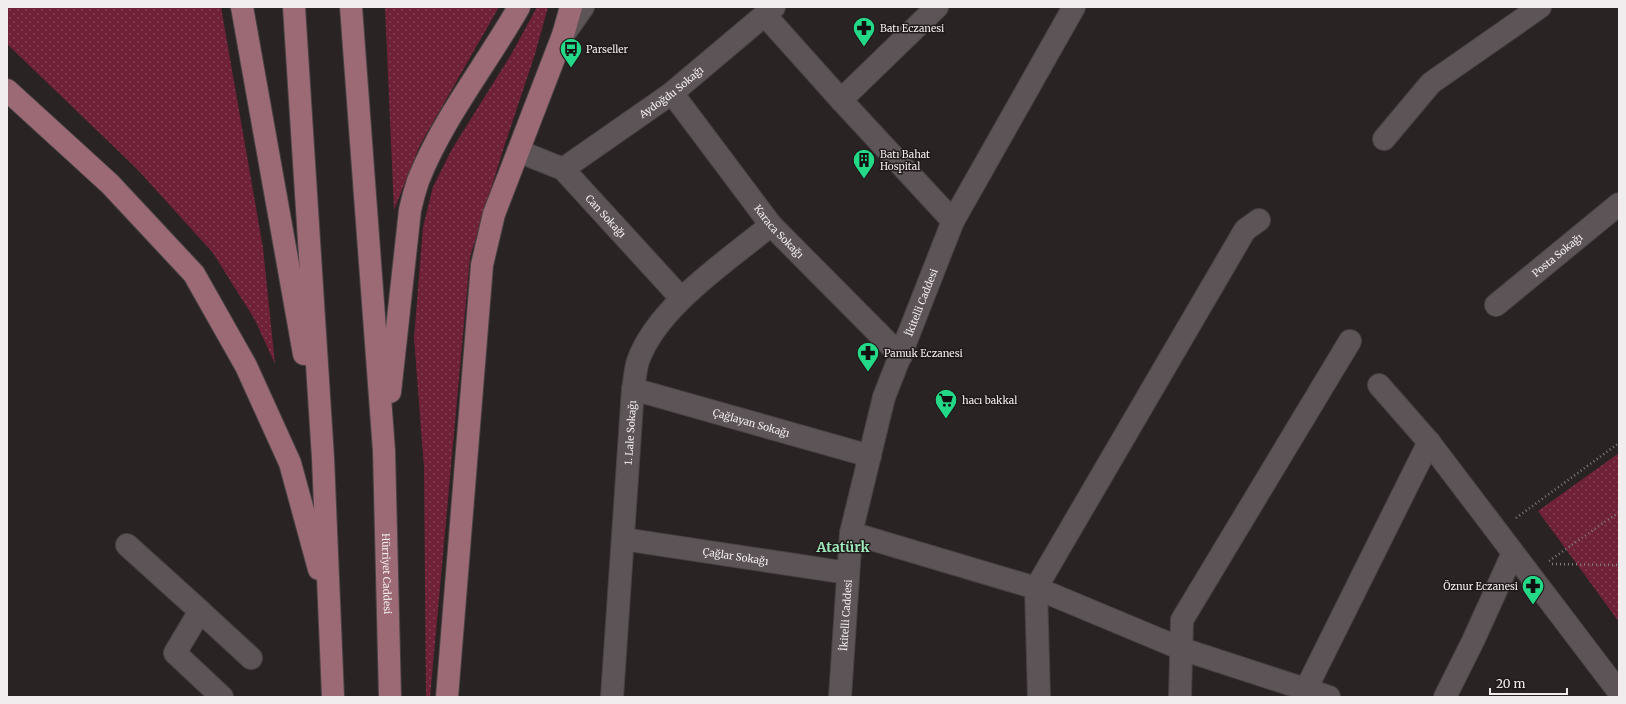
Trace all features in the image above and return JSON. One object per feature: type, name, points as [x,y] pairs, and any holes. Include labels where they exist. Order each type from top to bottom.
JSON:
[{"type":"main road","points":[[242,7],[323,458]]},
{"type":"main road","points":[[294,7],[323,458],[333,697]]},
{"type":"main road","points":[[351,7],[384,451]]},
{"type":"main road","points":[[384,451],[410,210],[418,182],[437,142],[462,96],[506,31],[519,7]]},
{"type":"main road","points":[[447,697],[482,264],[494,214],[563,35],[571,7]]},
{"type":"main road","points":[[7,90],[110,184],[194,274],[246,366],[290,463],[329,606]]},
{"type":"main road","name":"Hürriyet Caddesi","points":[[384,451],[390,697]]},
{"type":"street","points":[[563,35],[583,7]]},
{"type":"street","points":[[841,100],[937,7]]},
{"type":"street","name":"İkitelli Caddesi","points":[[840,697],[851,533],[884,397],[953,221],[1074,7]]},
{"type":"street","points":[[1384,139],[1431,83],[1540,7]]},
{"type":"street","points":[[769,11],[841,100],[953,221]]},
{"type":"street","name":"Aydoğdu Sokağı","points":[[564,169],[672,93],[769,11]]},
{"type":"street","name":"Karaca Sokağı","points":[[672,93],[771,225],[900,356]]},
{"type":"street","name":"Can Sokağı","points":[[518,151],[564,169],[682,298]]},
{"type":"street","name":"Posta Sokağı","points":[[1496,305],[1619,204]]},
{"type":"street","points":[[1039,697],[1036,588],[1244,230],[1259,220]]},
{"type":"street","name":"1. Lale Sokağı","points":[[612,697],[633,389],[638,362],[655,329],[682,298],[771,225]]},
{"type":"street","points":[[1180,697],[1182,620],[1350,341]]},
{"type":"street","points":[[1379,385],[1429,442],[1619,692]]},
{"type":"street","name":"Çağlayan Sokağı","points":[[633,389],[870,456]]},
{"type":"street","points":[[1306,693],[1429,442]]},
{"type":"street","points":[[851,533],[1036,588],[1182,648],[1306,693],[1329,697]]},
{"type":"street","name":"Çağlar Sokağı","points":[[623,539],[848,573]]},
{"type":"street","points":[[127,545],[251,658]]},
{"type":"street","points":[[1445,697],[1473,641],[1513,553]]},
{"type":"street","points":[[200,612],[175,653],[222,697]]},
{"type":"path","points":[[1497,532],[1619,443]]},
{"type":"path","points":[[1619,512],[1545,564],[1619,565]]},
{"type":"shaded area","points":[[7,7],[221,7],[263,248],[275,364],[255,320],[213,253],[137,169],[7,44]]},
{"type":"shaded area","points":[[385,7],[499,7],[420,145],[394,210]]},
{"type":"shaded area","points":[[537,7],[548,7],[535,54],[470,257],[430,697],[426,697],[424,468],[414,338],[423,227],[433,187],[452,149],[512,53]]},
{"type":"shaded area","points":[[1619,453],[1619,622],[1538,511]]},
{"type":"place","name":"Batı Eczanesi","points":[[864,48]]},
{"type":"place","name":"Parseller","points":[[571,68]]},
{"type":"place","name":"Batı Bahat Hospital","points":[[864,180]]},
{"type":"place","name":"Pamuk Eczanesi","points":[[868,372]]},
{"type":"place","name":"hacı bakkal","points":[[946,420]]},
{"type":"place","name":"Öznur Eczanesi","points":[[1533,606]]},
{"type":"district","name":"Atatürk","points":[[843,547]]}]
